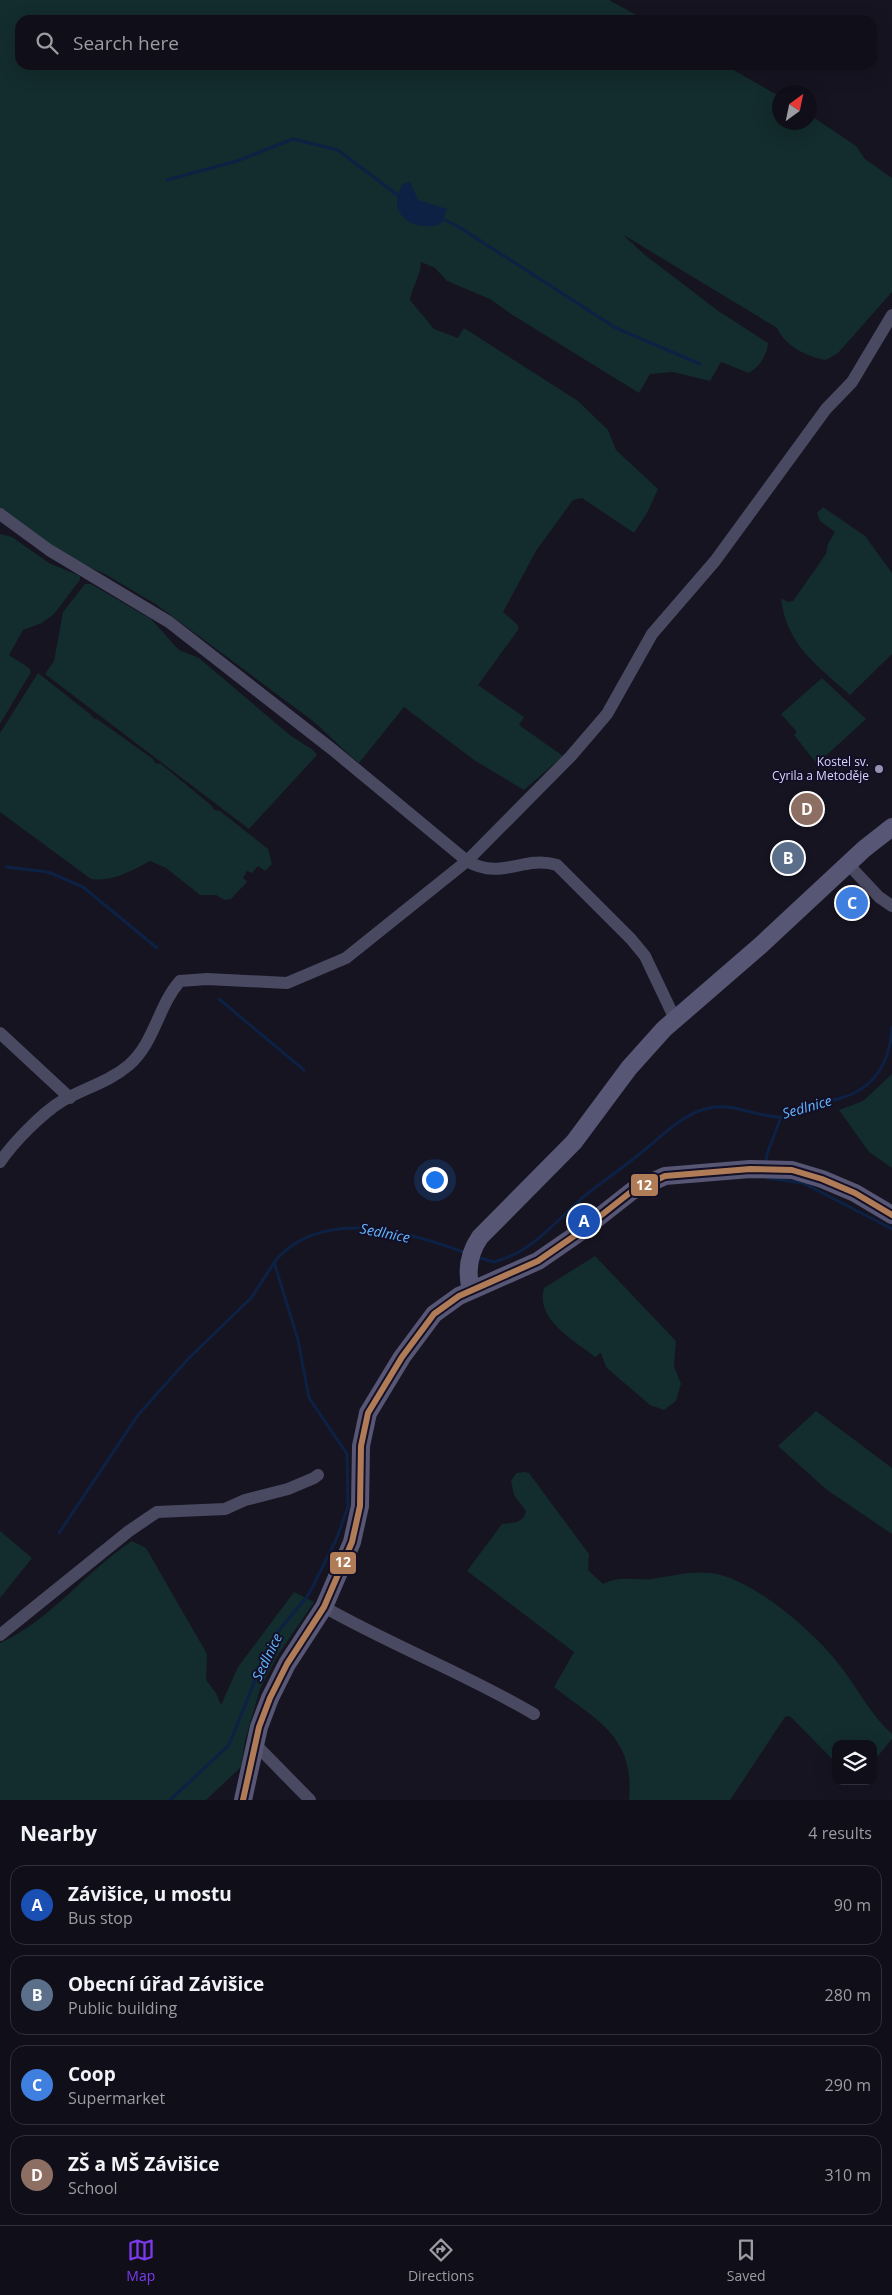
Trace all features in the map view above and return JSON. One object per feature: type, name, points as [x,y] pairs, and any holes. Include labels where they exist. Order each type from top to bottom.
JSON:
[{"type":"main road","points":[[471,1290],[468,1272],[474,1246],[495,1220],[574,1142],[629,1068],[675,1019],[762,945],[848,864],[892,827]]},
{"type":"main road","points":[[243,1800],[263,1713],[275,1686],[324,1606],[342,1569],[355,1530],[360,1500],[362,1434],[371,1405],[429,1320],[448,1302],[538,1261],[632,1192],[657,1178],[684,1173],[766,1169],[792,1170],[822,1179],[855,1193],[892,1215]]},
{"type":"street","points":[[0,1162],[44,1114],[70,1098],[108,1080],[129,1065],[144,1050],[171,992],[180,981],[207,979],[286,983],[346,958],[467,861],[571,756],[607,714],[652,634],[714,561],[826,410],[852,382],[892,315]]},
{"type":"street","points":[[0,514],[42,546],[169,622],[333,750],[467,861],[492,871],[525,863],[544,861],[557,865],[631,939],[645,956],[675,1019]]},
{"type":"street","points":[[848,864],[879,897],[891,905]]},
{"type":"street","points":[[0,1033],[70,1098]]},
{"type":"street","points":[[0,1635],[129,1530],[157,1512],[225,1509],[245,1500],[288,1489],[318,1475]]},
{"type":"street","points":[[324,1606],[354,1623],[497,1692],[534,1714]]},
{"type":"street","points":[[255,1744],[310,1800]]},
{"type":"green space","points":[[0,0],[609,0],[636,15],[15,15],[15,70],[734,70],[772,92],[772,130],[817,130],[817,120],[856,146],[865,159],[892,178],[892,292],[838,353],[826,360],[797,350],[785,340],[777,328],[622,234],[645,255],[717,310],[768,343],[762,360],[749,373],[721,362],[710,381],[673,372],[650,374],[639,393],[490,299],[447,281],[435,268],[421,262],[420,272],[410,300],[434,329],[458,338],[464,328],[578,401],[608,430],[616,450],[658,489],[647,513],[634,533],[582,498],[573,500],[536,551],[503,612],[518,625],[518,630],[478,685],[524,717],[519,725],[563,756],[524,790],[474,760],[404,707],[359,763],[313,721],[157,605],[105,574],[71,559],[0,509]]},
{"type":"green space","points":[[823,507],[865,536],[892,573],[892,654],[850,695],[815,664],[796,641],[789,629],[781,598],[788,602],[793,601],[826,554],[828,544],[835,532],[820,521],[817,513]]},
{"type":"green space","points":[[0,534],[12,537],[49,563],[80,576],[80,580],[54,614],[42,623],[23,630],[9,655],[29,668],[31,672],[0,724]]},
{"type":"green space","points":[[85,584],[91,584],[151,619],[179,650],[199,658],[291,736],[313,750],[317,755],[249,829],[45,674],[54,661],[63,612]]},
{"type":"green space","points":[[38,673],[94,719],[97,719],[153,759],[155,763],[161,764],[212,806],[214,810],[220,811],[268,849],[272,864],[265,871],[258,866],[252,873],[247,871],[243,878],[247,882],[231,899],[225,900],[216,895],[200,895],[166,868],[150,861],[129,872],[114,877],[91,879],[0,812],[0,733]]},
{"type":"green space","points":[[822,678],[866,719],[817,764],[794,735],[797,732],[781,714]]},
{"type":"green space","points":[[892,1074],[892,1168],[869,1152],[839,1110],[863,1101]]},
{"type":"green space","points":[[595,1256],[676,1341],[674,1366],[681,1384],[676,1401],[664,1410],[650,1405],[606,1367],[601,1353],[595,1357],[567,1336],[558,1328],[545,1310],[544,1288]]},
{"type":"green space","points":[[816,1411],[892,1468],[892,1534],[827,1490],[778,1446]]},
{"type":"green space","points":[[516,1473],[529,1473],[589,1554],[588,1570],[603,1584],[616,1579],[650,1579],[684,1574],[711,1573],[728,1577],[766,1597],[803,1626],[833,1657],[878,1720],[892,1734],[892,1739],[877,1757],[877,1740],[832,1740],[832,1759],[790,1716],[785,1717],[730,1800],[629,1800],[629,1778],[626,1760],[619,1745],[610,1732],[598,1721],[554,1687],[574,1652],[467,1571],[502,1524],[517,1522],[525,1515],[526,1511],[514,1495],[511,1481]]},
{"type":"green space","points":[[0,1531],[32,1558],[0,1598]]},
{"type":"green space","points":[[132,1541],[146,1548],[207,1654],[206,1680],[216,1693],[221,1705],[238,1667],[294,1592],[314,1602],[278,1655],[260,1689],[245,1741],[241,1767],[206,1800],[0,1800],[0,1643],[36,1622],[115,1553]]},
{"type":"water","points":[[410,182],[418,200],[447,209],[441,224],[421,226],[405,219],[397,204],[398,195],[403,184]]},
{"type":"waterway","points":[[167,180],[237,161],[293,139],[338,150],[400,197]]},
{"type":"waterway","points":[[441,218],[459,227],[616,328],[700,364]]},
{"type":"waterway","points":[[6,867],[48,872],[83,887],[157,948]]},
{"type":"waterway","points":[[219,999],[304,1070]]},
{"type":"waterway","name":"Sedlnice","points":[[476,1257],[494,1262],[521,1251],[545,1233],[588,1193],[689,1115],[705,1109],[725,1107],[784,1117],[808,1106],[838,1099],[853,1093],[872,1080],[879,1072],[888,1051],[892,1027]]},
{"type":"waterway","points":[[766,1164],[767,1154],[781,1117]]},
{"type":"waterway","points":[[767,1178],[803,1183],[892,1229]]},
{"type":"waterway","name":"Sedlnice","points":[[170,1800],[229,1745],[262,1663],[277,1633],[309,1594],[336,1540],[348,1507],[347,1454],[309,1398],[298,1340],[274,1262],[293,1245],[316,1234],[340,1229],[366,1228],[392,1231],[418,1237],[466,1253]]},
{"type":"waterway","points":[[59,1533],[138,1415],[188,1359],[251,1298],[274,1263]]},
{"type":"transit line","name":"12","points":[[243,1800],[259,1727],[270,1698],[287,1664],[324,1607],[352,1542],[360,1506],[361,1446],[368,1413],[402,1357],[434,1314],[459,1296],[538,1261],[580,1232],[632,1191],[665,1176],[750,1169],[792,1170],[822,1179],[855,1193],[892,1215]]},
{"type":"place","name":"Kostel sv. Cyrila a Metoděje","points":[[879,769]]},
{"type":"place","name":"ZŠ a MŠ Závišice","points":[[807,809]]},
{"type":"place","name":"Obecní úřad Závišice","points":[[788,858]]},
{"type":"place","name":"Coop","points":[[852,903]]},
{"type":"place","name":"Závišice, u mostu","points":[[584,1221]]}]
